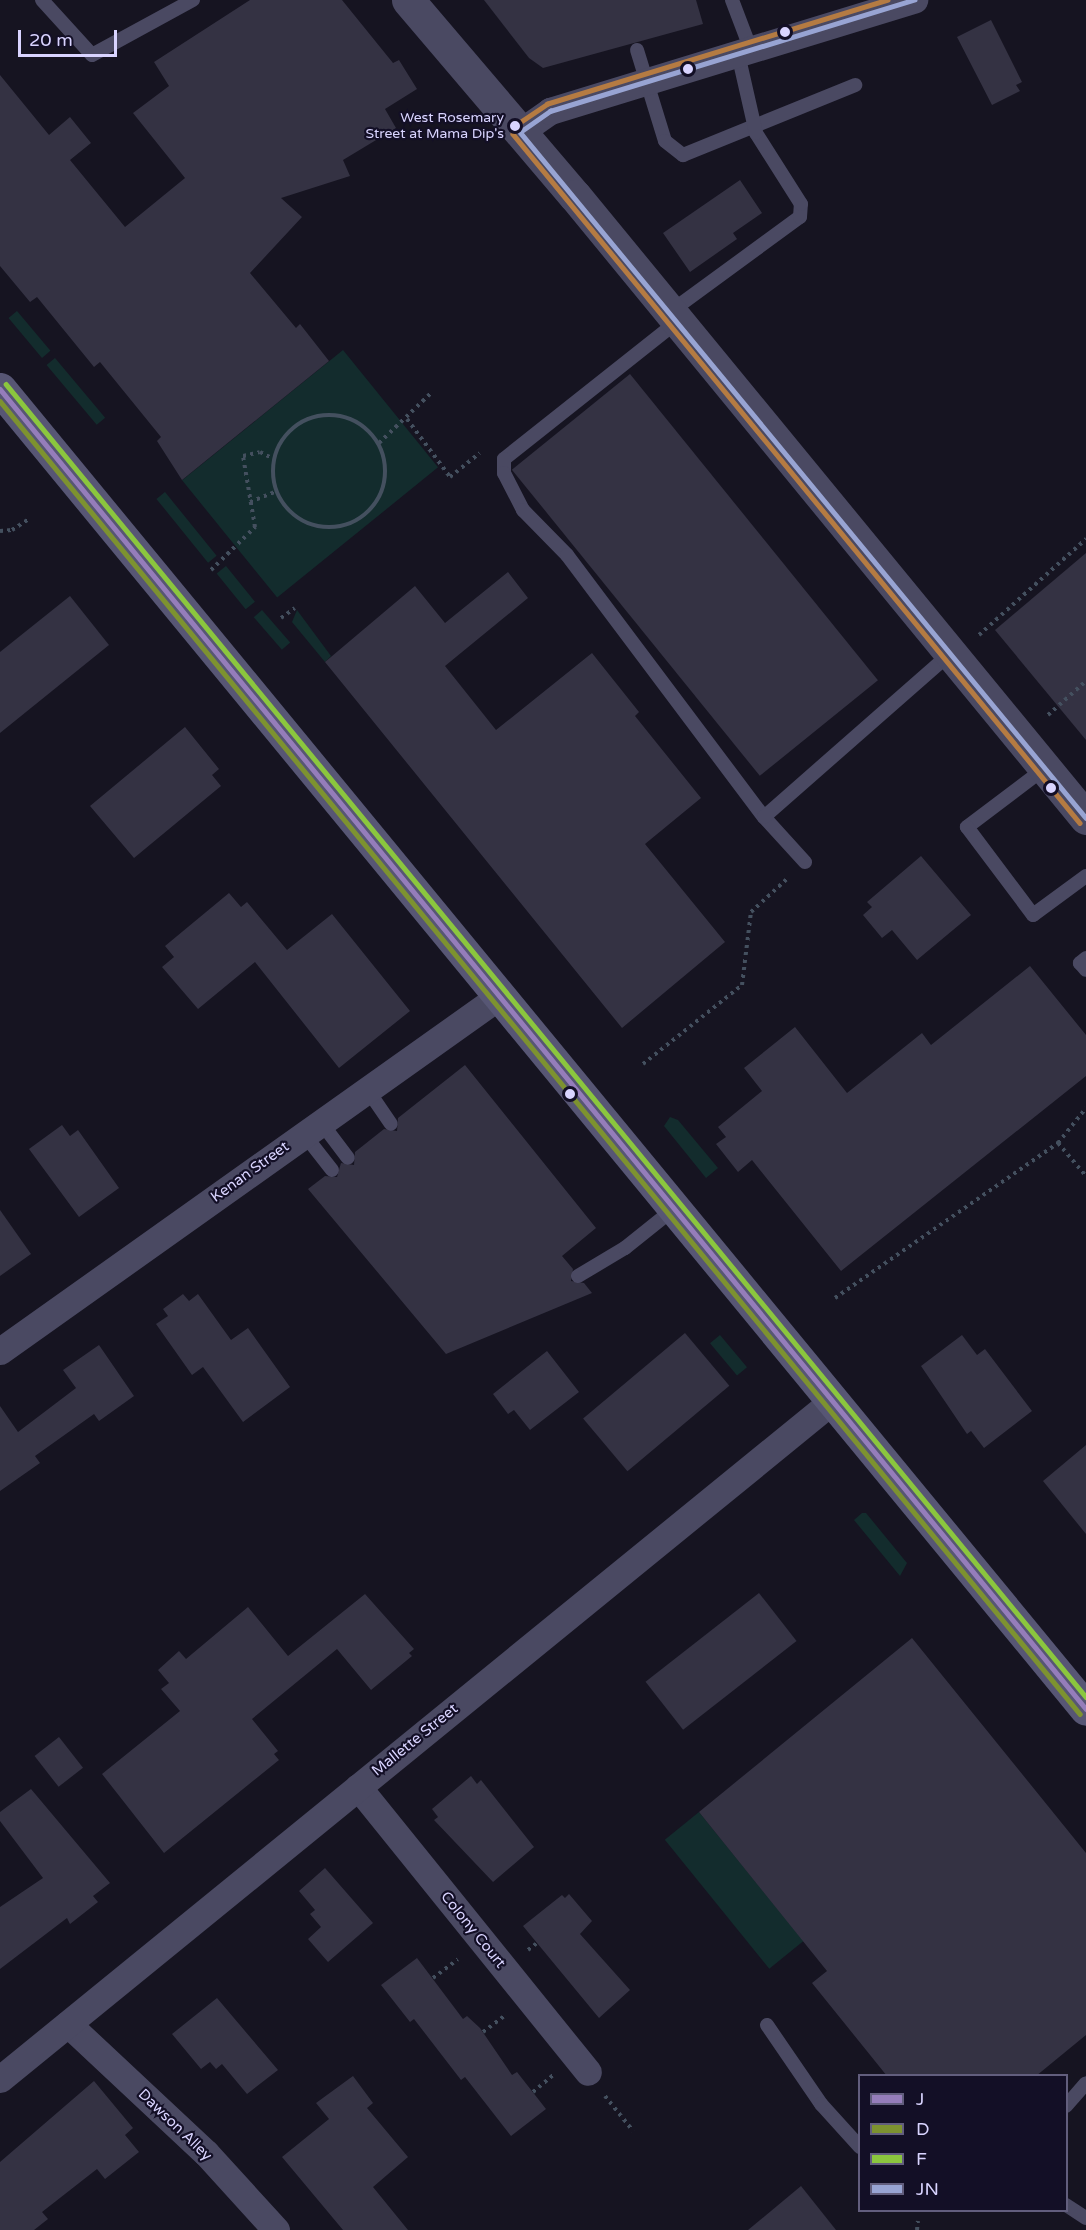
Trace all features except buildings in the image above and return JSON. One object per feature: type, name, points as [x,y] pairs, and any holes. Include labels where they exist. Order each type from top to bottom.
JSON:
[{"type":"main road","points":[[0,389],[501,995],[831,1402],[1086,1709]]},
{"type":"street","points":[[408,0],[674,316],[1086,818]]},
{"type":"street","points":[[520,132],[550,111],[914,0]]},
{"type":"street","name":"Kenan Street","points":[[0,1351],[312,1127],[501,995]]},
{"type":"street","name":"Mallette Street","points":[[0,2079],[831,1402]]},
{"type":"street","name":"Colony Court","points":[[358,1787],[588,2072]]},
{"type":"street","name":"Dawson Alley","points":[[68,2024],[206,2153],[276,2230]]},
{"type":"lane","points":[[42,0],[92,55],[193,0]]},
{"type":"lane","points":[[732,0],[745,52],[754,125],[801,204],[800,217],[674,316],[504,459],[504,473],[523,510],[567,555],[764,817],[805,862]]},
{"type":"lane","points":[[637,50],[665,141],[683,155],[855,85]]},
{"type":"lane","points":[[764,817],[952,655]]},
{"type":"lane","points":[[1045,768],[967,827],[1033,915],[1086,876]]},
{"type":"lane","points":[[1086,958],[1080,963],[1086,970]]},
{"type":"lane","points":[[367,1089],[391,1124]]},
{"type":"lane","points":[[312,1127],[348,1158]]},
{"type":"lane","points":[[312,1127],[332,1170]]},
{"type":"lane","points":[[578,1276],[625,1248],[675,1208]]},
{"type":"lane","points":[[767,2025],[820,2104],[858,2145]]},
{"type":"lane","points":[[1068,2104],[1086,2083]]},
{"type":"lane","points":[[1068,2206],[1086,2218]]},
{"type":"path","points":[[379,443],[407,419],[432,392]]},
{"type":"path","points":[[321,416],[354,420],[379,443],[385,461],[380,497],[369,512],[353,523],[336,528],[300,520],[286,508],[277,491],[274,459],[290,430],[321,416]]},
{"type":"path","points":[[407,419],[450,477]]},
{"type":"path","points":[[211,570],[255,527],[243,456],[260,452],[274,459]]},
{"type":"path","points":[[250,502],[277,491]]},
{"type":"path","points":[[0,531],[12,530],[29,519]]},
{"type":"path","points":[[952,655],[1086,539]]},
{"type":"path","points":[[281,618],[295,608]]},
{"type":"path","points":[[1048,715],[1086,681]]},
{"type":"path","points":[[643,1064],[741,985],[751,912],[805,862]]},
{"type":"path","points":[[836,1298],[1058,1143],[1086,1108]]},
{"type":"path","points":[[1058,1143],[1086,1176]]},
{"type":"path","points":[[588,2072],[633,2131]]},
{"type":"path","points":[[916,2230],[918,2222]]},
{"type":"green space","points":[[17,311],[50,351],[42,358],[9,318]]},
{"type":"green space","points":[[343,350],[438,467],[277,598],[182,480]]},
{"type":"green space","points":[[55,358],[105,418],[97,425],[47,365]]},
{"type":"green space","points":[[165,492],[217,556],[208,563],[156,499]]},
{"type":"green space","points":[[226,566],[255,602],[246,609],[217,574]]},
{"type":"green space","points":[[262,610],[290,642],[282,650],[254,617]]},
{"type":"green space","points":[[297,610],[331,656],[325,662],[292,622]]},
{"type":"green space","points":[[670,1117],[678,1120],[718,1168],[706,1178],[664,1126]]},
{"type":"green space","points":[[720,1335],[747,1367],[737,1376],[710,1343]]},
{"type":"green space","points":[[862,1513],[866,1513],[907,1563],[900,1576],[854,1520]]},
{"type":"green space","points":[[699,1812],[803,1941],[769,1969],[665,1840]]},
{"type":"transit line","points":[[888,0],[548,104],[515,126],[513,134],[1080,823]]},
{"type":"transit line","name":"JN","points":[[520,132],[550,111],[914,0]]},
{"type":"transit line","name":"JN","points":[[520,132],[1086,818]]},
{"type":"transit line","name":"F","points":[[6,384],[1086,1697]]},
{"type":"transit line","name":"J","points":[[0,389],[1086,1709]]},
{"type":"transit line","name":"D","points":[[0,401],[1080,1714]]},
{"type":"place","name":"West Rosemary Street at Mama Dip's","points":[[515,126]]}]
